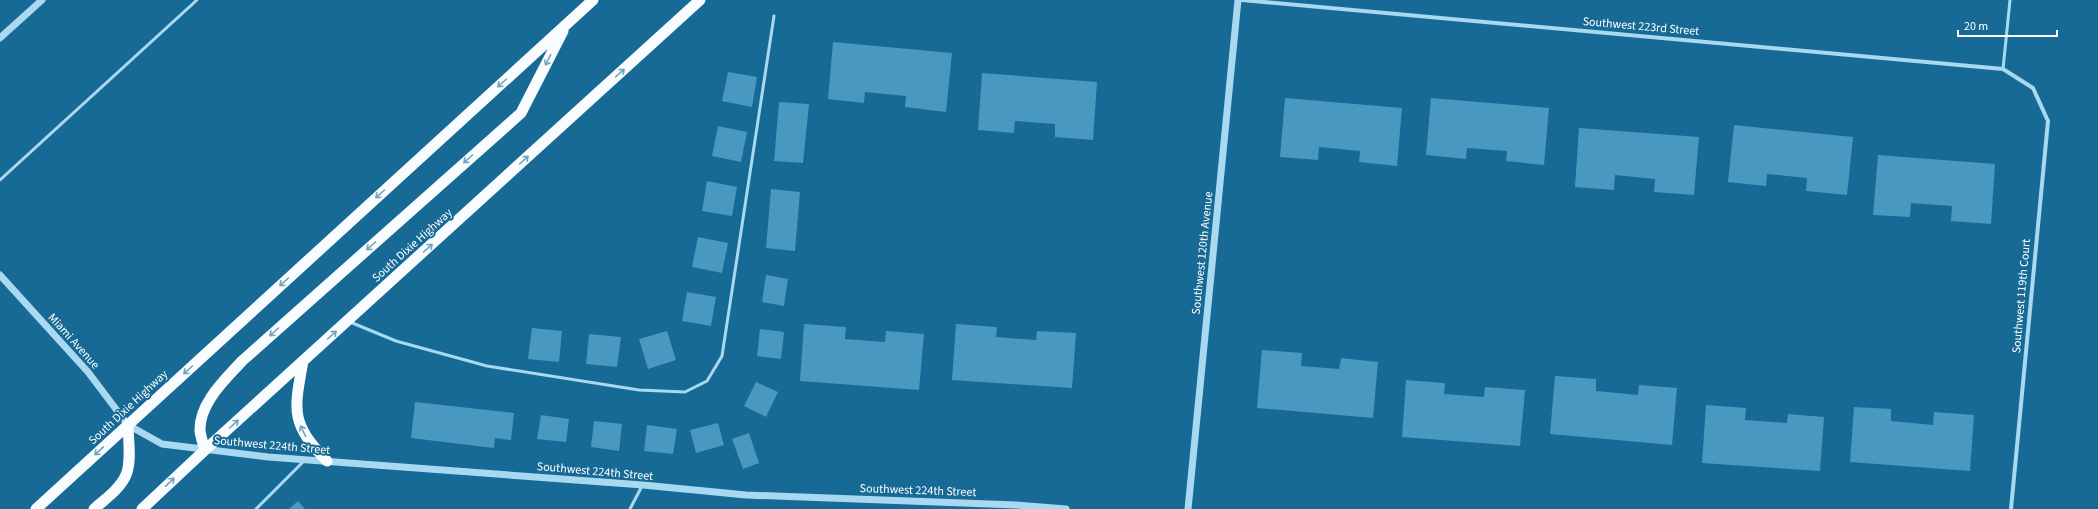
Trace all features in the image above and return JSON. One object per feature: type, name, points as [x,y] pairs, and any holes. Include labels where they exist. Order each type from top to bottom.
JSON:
[{"type":"highway","name":"South Dixie Highway","points":[[36,509],[593,0]]},
{"type":"highway","name":"South Dixie Highway","points":[[142,509],[204,450],[303,362],[700,0]]},
{"type":"highway","points":[[204,450],[200,432],[202,416],[215,392],[242,361],[521,113],[566,25]]},
{"type":"highway","points":[[303,362],[297,394],[297,412],[301,428],[308,441],[327,461]]},
{"type":"highway","points":[[94,509],[119,486],[126,474],[129,454],[128,425]]},
{"type":"street","points":[[0,38],[42,0]]},
{"type":"street","name":"Southwest 120th Avenue","points":[[1188,509],[1238,0]]},
{"type":"street","name":"Southwest 223rd Street","points":[[1242,0],[2003,69],[2033,88]]},
{"type":"street","name":"Southwest 119th Court","points":[[2011,509],[2048,121],[2033,88]]},
{"type":"street","name":"Miami Avenue","points":[[0,275],[88,372],[128,425]]},
{"type":"street","name":"Southwest 224th Street","points":[[128,425],[162,444],[204,450],[305,460],[643,485],[746,495],[1016,505],[1066,509]]},
{"type":"lane","points":[[0,180],[197,0]]},
{"type":"lane","points":[[2003,69],[2010,0]]},
{"type":"lane","points":[[348,321],[396,341],[487,366],[639,390],[685,392],[707,381],[722,356],[774,16]]},
{"type":"lane","points":[[256,509],[305,460]]},
{"type":"lane","points":[[630,509],[643,485]]},
{"type":"building","points":[[833,42],[952,53],[946,112],[905,107],[906,96],[865,92],[864,103],[828,99]]},
{"type":"building","points":[[728,72],[757,77],[752,107],[722,101]]},
{"type":"building","points":[[982,73],[1097,82],[1093,140],[1055,137],[1055,124],[1015,121],[1014,133],[978,130]]},
{"type":"building","points":[[1285,98],[1402,108],[1397,166],[1359,162],[1360,151],[1319,147],[1318,160],[1280,157]]},
{"type":"building","points":[[1431,98],[1549,108],[1544,165],[1506,161],[1507,151],[1467,148],[1466,159],[1426,155]]},
{"type":"building","points":[[779,102],[809,104],[803,163],[774,161]]},
{"type":"building","points":[[1734,125],[1853,137],[1847,195],[1806,191],[1807,178],[1767,174],[1766,186],[1728,182]]},
{"type":"building","points":[[718,126],[747,132],[741,162],[712,156]]},
{"type":"building","points":[[1579,128],[1699,137],[1694,195],[1654,192],[1655,179],[1615,175],[1614,190],[1575,187]]},
{"type":"building","points":[[1878,155],[1995,164],[1991,224],[1951,221],[1952,206],[1911,203],[1910,217],[1873,215]]},
{"type":"building","points":[[707,181],[737,187],[732,216],[702,211]]},
{"type":"building","points":[[771,189],[800,192],[795,251],[766,248]]},
{"type":"building","points":[[698,237],[728,243],[722,273],[692,267]]},
{"type":"building","points":[[766,275],[788,279],[784,306],[762,302]]},
{"type":"building","points":[[687,292],[716,297],[711,326],[682,321]]},
{"type":"building","points":[[804,324],[846,327],[845,339],[885,342],[886,331],[924,334],[919,390],[800,381]]},
{"type":"building","points":[[956,324],[997,327],[996,337],[1036,340],[1037,331],[1076,333],[1072,388],[952,380]]},
{"type":"building","points":[[532,328],[562,331],[559,362],[528,359]]},
{"type":"building","points":[[760,329],[784,332],[781,359],[757,356]]},
{"type":"building","points":[[667,331],[676,360],[648,369],[639,339]]},
{"type":"building","points":[[589,334],[621,337],[617,367],[586,364]]},
{"type":"building","points":[[1262,350],[1302,353],[1301,366],[1339,369],[1341,358],[1378,362],[1373,418],[1257,408]]},
{"type":"building","points":[[1555,376],[1596,379],[1596,391],[1638,395],[1639,385],[1677,388],[1672,445],[1550,434]]},
{"type":"building","points":[[1406,380],[1445,383],[1444,394],[1484,397],[1485,387],[1525,390],[1520,446],[1402,437]]},
{"type":"building","points":[[756,382],[778,392],[766,417],[744,406]]},
{"type":"building","points":[[415,402],[514,413],[511,440],[495,438],[494,448],[411,438]]},
{"type":"building","points":[[1706,405],[1746,408],[1745,420],[1787,423],[1788,414],[1824,417],[1820,471],[1702,463]]},
{"type":"building","points":[[1854,407],[1891,409],[1891,421],[1933,425],[1934,412],[1974,415],[1970,471],[1850,462]]},
{"type":"building","points":[[541,415],[569,419],[566,442],[537,439]]},
{"type":"building","points":[[594,421],[622,424],[619,451],[591,447]]},
{"type":"building","points":[[718,423],[724,445],[696,453],[690,430]]},
{"type":"building","points":[[647,425],[677,429],[673,454],[644,451]]},
{"type":"building","points":[[749,433],[759,463],[743,469],[732,439]]},
{"type":"building","points":[[298,501],[305,509],[289,509]]}]
